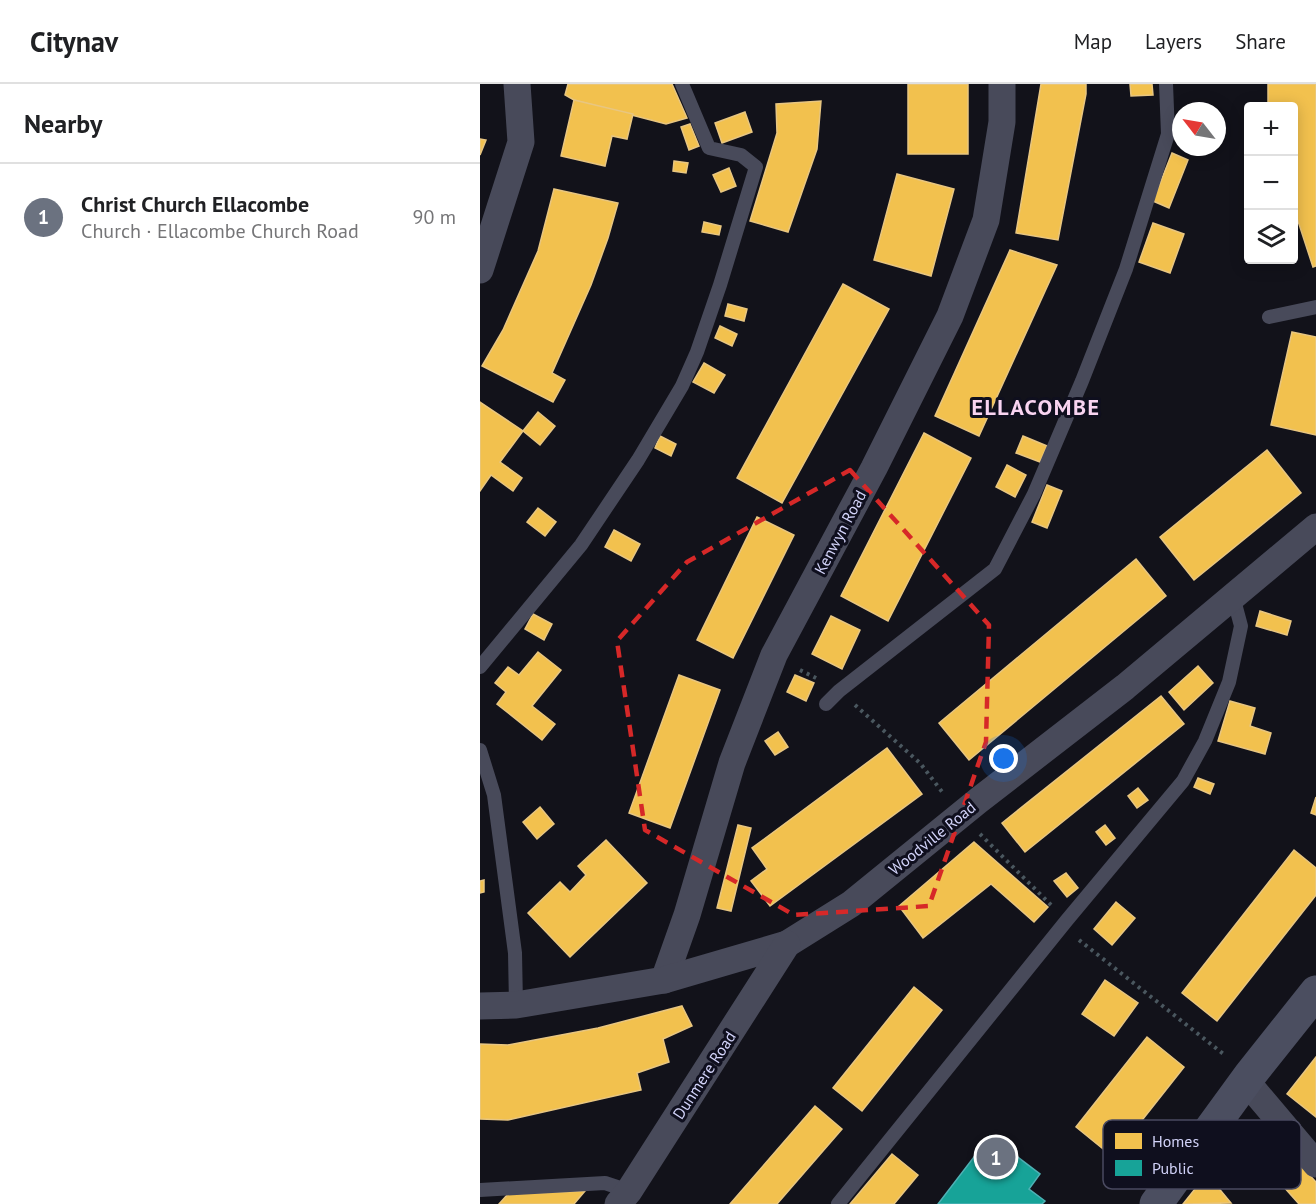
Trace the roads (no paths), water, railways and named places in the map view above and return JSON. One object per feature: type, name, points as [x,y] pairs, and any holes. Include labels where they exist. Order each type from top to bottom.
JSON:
[{"type":"street","points":[[480,270],[521,142],[517,84]]},
{"type":"street","name":"Kenwyn Road","points":[[664,980],[687,915],[732,763],[774,655],[874,468],[950,316],[986,220],[1002,122],[1002,84]]},
{"type":"street","name":"Woodville Road","points":[[480,1005],[516,1005],[664,980],[787,944],[851,904],[1125,687],[1316,527]]},
{"type":"street","name":"Dunmere Road","points":[[624,1197],[787,944]]},
{"type":"street","points":[[1217,1120],[1316,992]]},
{"type":"street","points":[[1248,1078],[1281,1120]]},
{"type":"street","points":[[1301,1145],[1316,1164]]},
{"type":"street","points":[[1156,1204],[1167,1189]]},
{"type":"lane","points":[[480,667],[581,545],[638,460],[682,386],[701,340],[756,167],[741,155],[709,148],[682,84]]},
{"type":"lane","points":[[826,704],[839,691],[995,569],[1034,494],[1126,269],[1168,134],[1166,84]]},
{"type":"lane","points":[[1269,317],[1316,307]]},
{"type":"lane","points":[[837,1204],[1064,923],[1183,781],[1205,741],[1228,682],[1240,626],[1233,596]]},
{"type":"lane","points":[[480,750],[494,795],[515,953],[516,1005]]},
{"type":"lane","points":[[480,1190],[605,1183],[624,1197]]},
{"type":"place","name":"Christ Church Ellacombe","points":[[996,1157]]},
{"type":"district","name":"ELLACOMBE","points":[[1036,407]]}]
